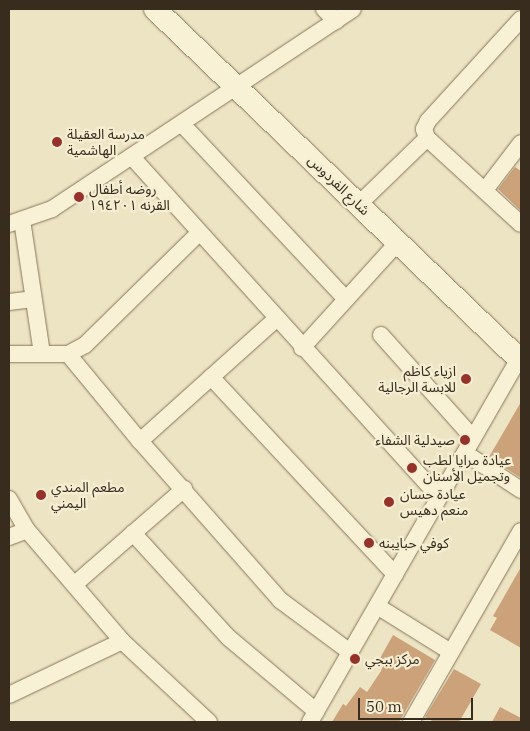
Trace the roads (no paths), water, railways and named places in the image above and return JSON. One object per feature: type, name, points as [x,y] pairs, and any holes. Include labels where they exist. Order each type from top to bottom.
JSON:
[{"type":"street","name":"شارع الفردوس","points":[[156,9],[520,360]]},
{"type":"street","points":[[324,9],[336,21]]},
{"type":"street","points":[[42,354],[33,299],[15,222],[52,209],[238,88],[354,9]]},
{"type":"street","points":[[521,19],[428,121],[424,129],[427,138],[521,224]]},
{"type":"street","points":[[182,124],[346,299]]},
{"type":"street","points":[[359,204],[427,138]]},
{"type":"street","points":[[485,190],[521,143]]},
{"type":"street","points":[[132,157],[302,348],[440,496]]},
{"type":"street","points":[[9,354],[68,354],[85,345],[198,233]]},
{"type":"street","points":[[302,348],[398,242]]},
{"type":"street","points":[[9,302],[33,299]]},
{"type":"street","points":[[140,442],[276,319]]},
{"type":"street","points":[[381,336],[469,445],[521,490]]},
{"type":"street","points":[[68,354],[140,442],[184,489],[280,600],[350,652]]},
{"type":"street","points":[[133,533],[229,638],[313,717],[520,360]]},
{"type":"street","points":[[210,377],[395,574]]},
{"type":"street","points":[[75,584],[184,489]]},
{"type":"street","points":[[9,499],[27,530],[122,641],[210,722]]},
{"type":"street","points":[[9,537],[27,530]]},
{"type":"street","points":[[411,722],[521,531]]},
{"type":"street","points":[[377,606],[451,652]]},
{"type":"street","points":[[9,695],[122,641]]},
{"type":"place","name":"مدرسة العقيلة الهاشمية","points":[[57,142]]},
{"type":"place","name":"روضه أطفال القرنه ١٩٤٢٠١","points":[[79,197]]},
{"type":"place","name":"ازياء كاظم للابسة الرجالية","points":[[466,379]]},
{"type":"place","name":"صيدلية الشفاء","points":[[465,440]]},
{"type":"place","name":"عيادة مرايا لطب وتجميل الأسنان","points":[[412,468]]},
{"type":"place","name":"مطعم المندي اليمني","points":[[41,495]]},
{"type":"place","name":"عيادة حسان منعم دهيس","points":[[389,502]]},
{"type":"place","name":"كوفي حبايبنه","points":[[369,543]]},
{"type":"place","name":"مركز ببجي","points":[[355,659]]}]
